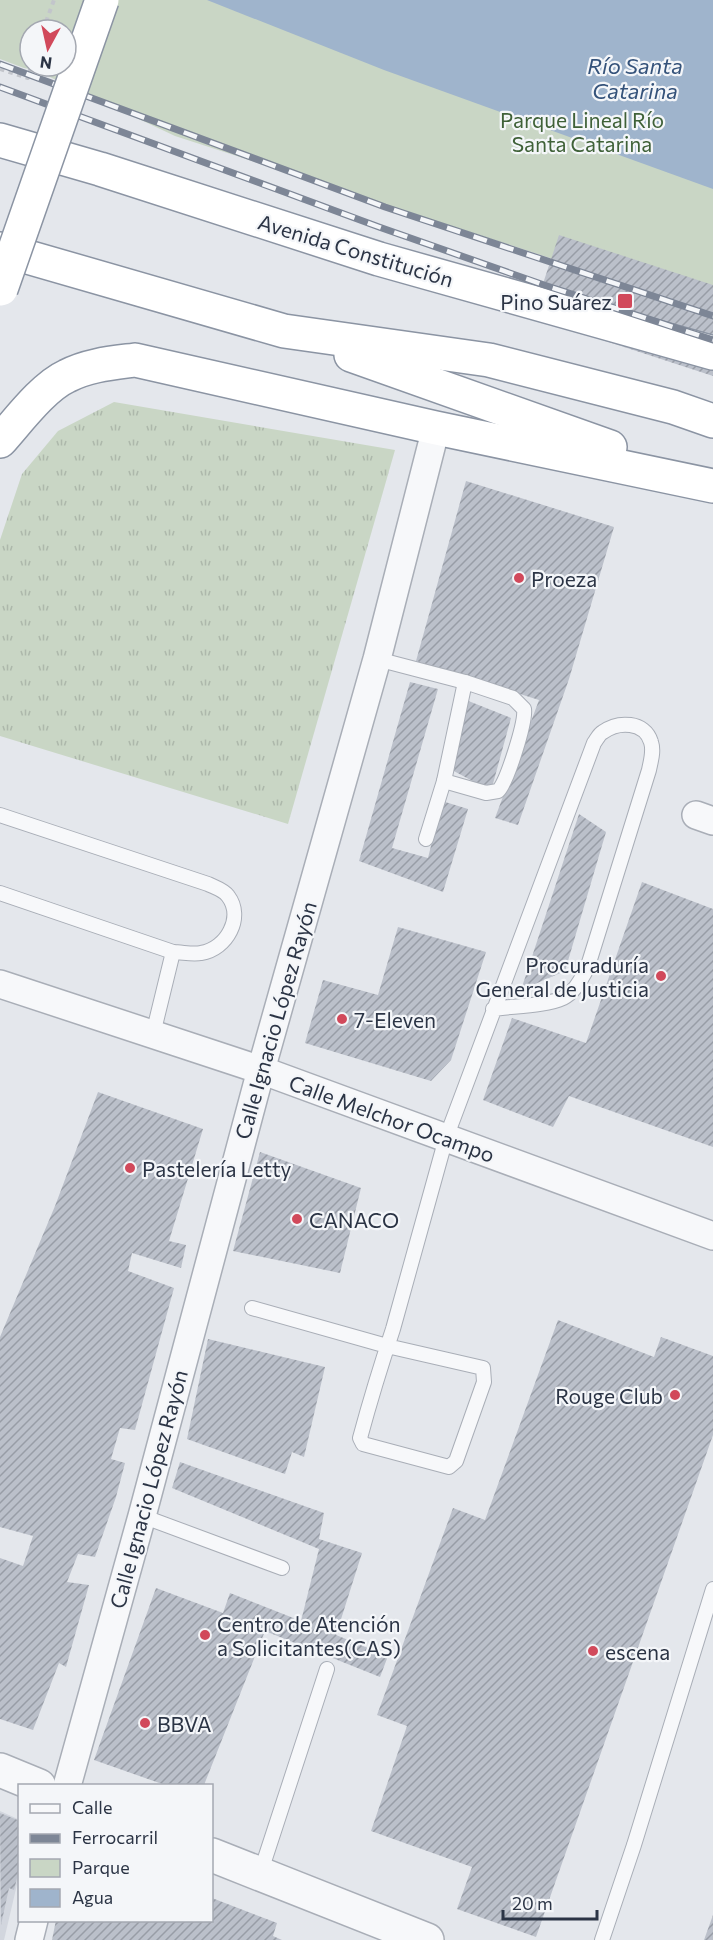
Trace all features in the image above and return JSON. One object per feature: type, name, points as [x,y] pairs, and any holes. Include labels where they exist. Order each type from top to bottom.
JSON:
[{"type":"highway","points":[[1,292],[102,0]]},
{"type":"highway","name":"Avenida Constitución","points":[[0,140],[100,169],[379,259],[713,353]]},
{"type":"highway","points":[[0,249],[284,331],[713,484]]},
{"type":"highway","points":[[284,331],[489,360],[673,407],[713,421]]},
{"type":"highway","points":[[0,441],[45,392],[65,376],[98,364],[135,360],[436,428],[713,484]]},
{"type":"street","name":"Calle Ignacio López Rayón","points":[[67,1784],[142,1516],[261,1070],[377,659],[436,428]]},
{"type":"street","name":"Calle Melchor Ocampo","points":[[0,984],[261,1070],[713,1236]]},
{"type":"street","points":[[0,1770],[36,1784]]},
{"type":"street","points":[[213,1855],[427,1940]]},
{"type":"street","points":[[30,1940],[34,1922]]},
{"type":"lane","points":[[377,659],[465,682],[513,698],[524,709],[524,722],[504,782],[498,791],[486,793],[444,781]]},
{"type":"lane","points":[[426,839],[444,781],[465,682]]},
{"type":"lane","points":[[252,1308],[387,1346],[483,1368],[484,1382],[456,1461],[449,1467],[363,1444],[360,1437],[387,1346],[446,1138],[493,1009],[594,743],[601,733],[613,726],[630,724],[644,730],[651,740],[653,753],[649,770],[587,969],[576,987],[564,998],[493,1009]]},
{"type":"lane","points":[[0,815],[208,884],[227,894],[235,908],[233,926],[222,944],[202,954],[173,952],[0,893]]},
{"type":"lane","points":[[153,1034],[173,952]]},
{"type":"lane","points":[[142,1516],[282,1568]]},
{"type":"lane","points":[[602,1940],[634,1845],[713,1589]]},
{"type":"lane","points":[[260,1874],[327,1669]]},
{"type":"path","points":[[47,18],[54,0]]},
{"type":"path","points":[[0,69],[18,75]]},
{"type":"shaded area","points":[[0,1811],[18,1819],[18,1880],[4,1940],[0,1940]]},
{"type":"green space","name":"Parque Lineal Río Santa Catarina","points":[[0,0],[713,0],[713,311],[175,136],[52,78],[78,78],[78,18],[18,18],[18,66],[0,59]]},
{"type":"green space","points":[[114,402],[395,450],[288,824],[0,736],[0,540],[22,474],[58,431]]},
{"type":"water","name":"Río Santa Catarina","points":[[207,0],[713,0],[713,189],[384,70]]},
{"type":"building","name":"Pino Suárez","points":[[559,235],[713,285],[713,376],[532,317]]},
{"type":"building","name":"Proeza","points":[[466,481],[614,527],[569,679],[518,825],[495,818],[539,700],[416,661]]},
{"type":"building","points":[[410,682],[438,689],[392,848],[428,858],[442,801],[468,809],[443,892],[359,861]]},
{"type":"building","points":[[466,700],[511,718],[491,791],[452,770]]},
{"type":"building","points":[[579,814],[606,832],[565,971],[521,990]]},
{"type":"building","name":"Procuraduría General de Justicia","points":[[642,882],[713,909],[713,1147],[569,1096],[553,1127],[483,1100],[512,1018],[586,1043]]},
{"type":"building","points":[[398,927],[486,952],[451,1060],[431,1081],[305,1043],[323,980],[378,995]]},
{"type":"building","points":[[98,1092],[203,1129],[169,1241],[186,1245],[181,1268],[132,1253],[128,1271],[174,1288],[135,1430],[120,1428],[111,1459],[125,1463],[95,1557],[78,1554],[67,1582],[89,1585],[66,1667],[59,1663],[33,1730],[0,1719],[0,1558],[23,1566],[33,1536],[0,1527],[0,1337],[55,1206]]},
{"type":"building","name":"CANACO","points":[[260,1152],[361,1188],[340,1273],[233,1251]]},
{"type":"building","points":[[558,1320],[654,1357],[661,1337],[713,1356],[713,1435],[536,1937],[457,1909],[472,1867],[371,1831],[407,1726],[377,1715],[453,1508],[485,1520]]},
{"type":"building","points":[[208,1339],[325,1367],[304,1457],[292,1452],[285,1474],[187,1439]]},
{"type":"building","points":[[180,1462],[324,1513],[319,1539],[362,1553],[336,1635],[388,1656],[380,1677],[265,1631],[204,1784],[162,1784],[94,1760],[156,1588],[223,1613],[230,1593],[301,1621],[319,1549],[172,1488]]},
{"type":"building","points":[[0,1813],[18,1820],[18,1874],[14,1890],[9,1888],[1,1925]]},
{"type":"building","points":[[213,1898],[277,1923],[273,1936],[282,1940],[52,1940],[56,1922],[213,1922]]},
{"type":"building","points":[[713,1915],[713,1940],[704,1940]]},
{"type":"railway","points":[[0,64],[385,207],[713,316]]},
{"type":"railway","points":[[0,87],[379,227],[544,285],[713,340]]},
{"type":"place","name":"Pino Suárez","points":[[625,301]]},
{"type":"place","name":"Proeza","points":[[519,578]]},
{"type":"place","name":"Procuraduría General de Justicia","points":[[661,976]]},
{"type":"place","name":"7-Eleven","points":[[342,1019]]},
{"type":"place","name":"Pastelería Letty","points":[[130,1168]]},
{"type":"place","name":"CANACO","points":[[297,1219]]},
{"type":"place","name":"Rouge Club","points":[[675,1395]]},
{"type":"place","name":"Centro de Atención a Solicitantes(CAS)","points":[[205,1635]]},
{"type":"place","name":"escena","points":[[593,1651]]},
{"type":"place","name":"BBVA","points":[[145,1723]]}]
